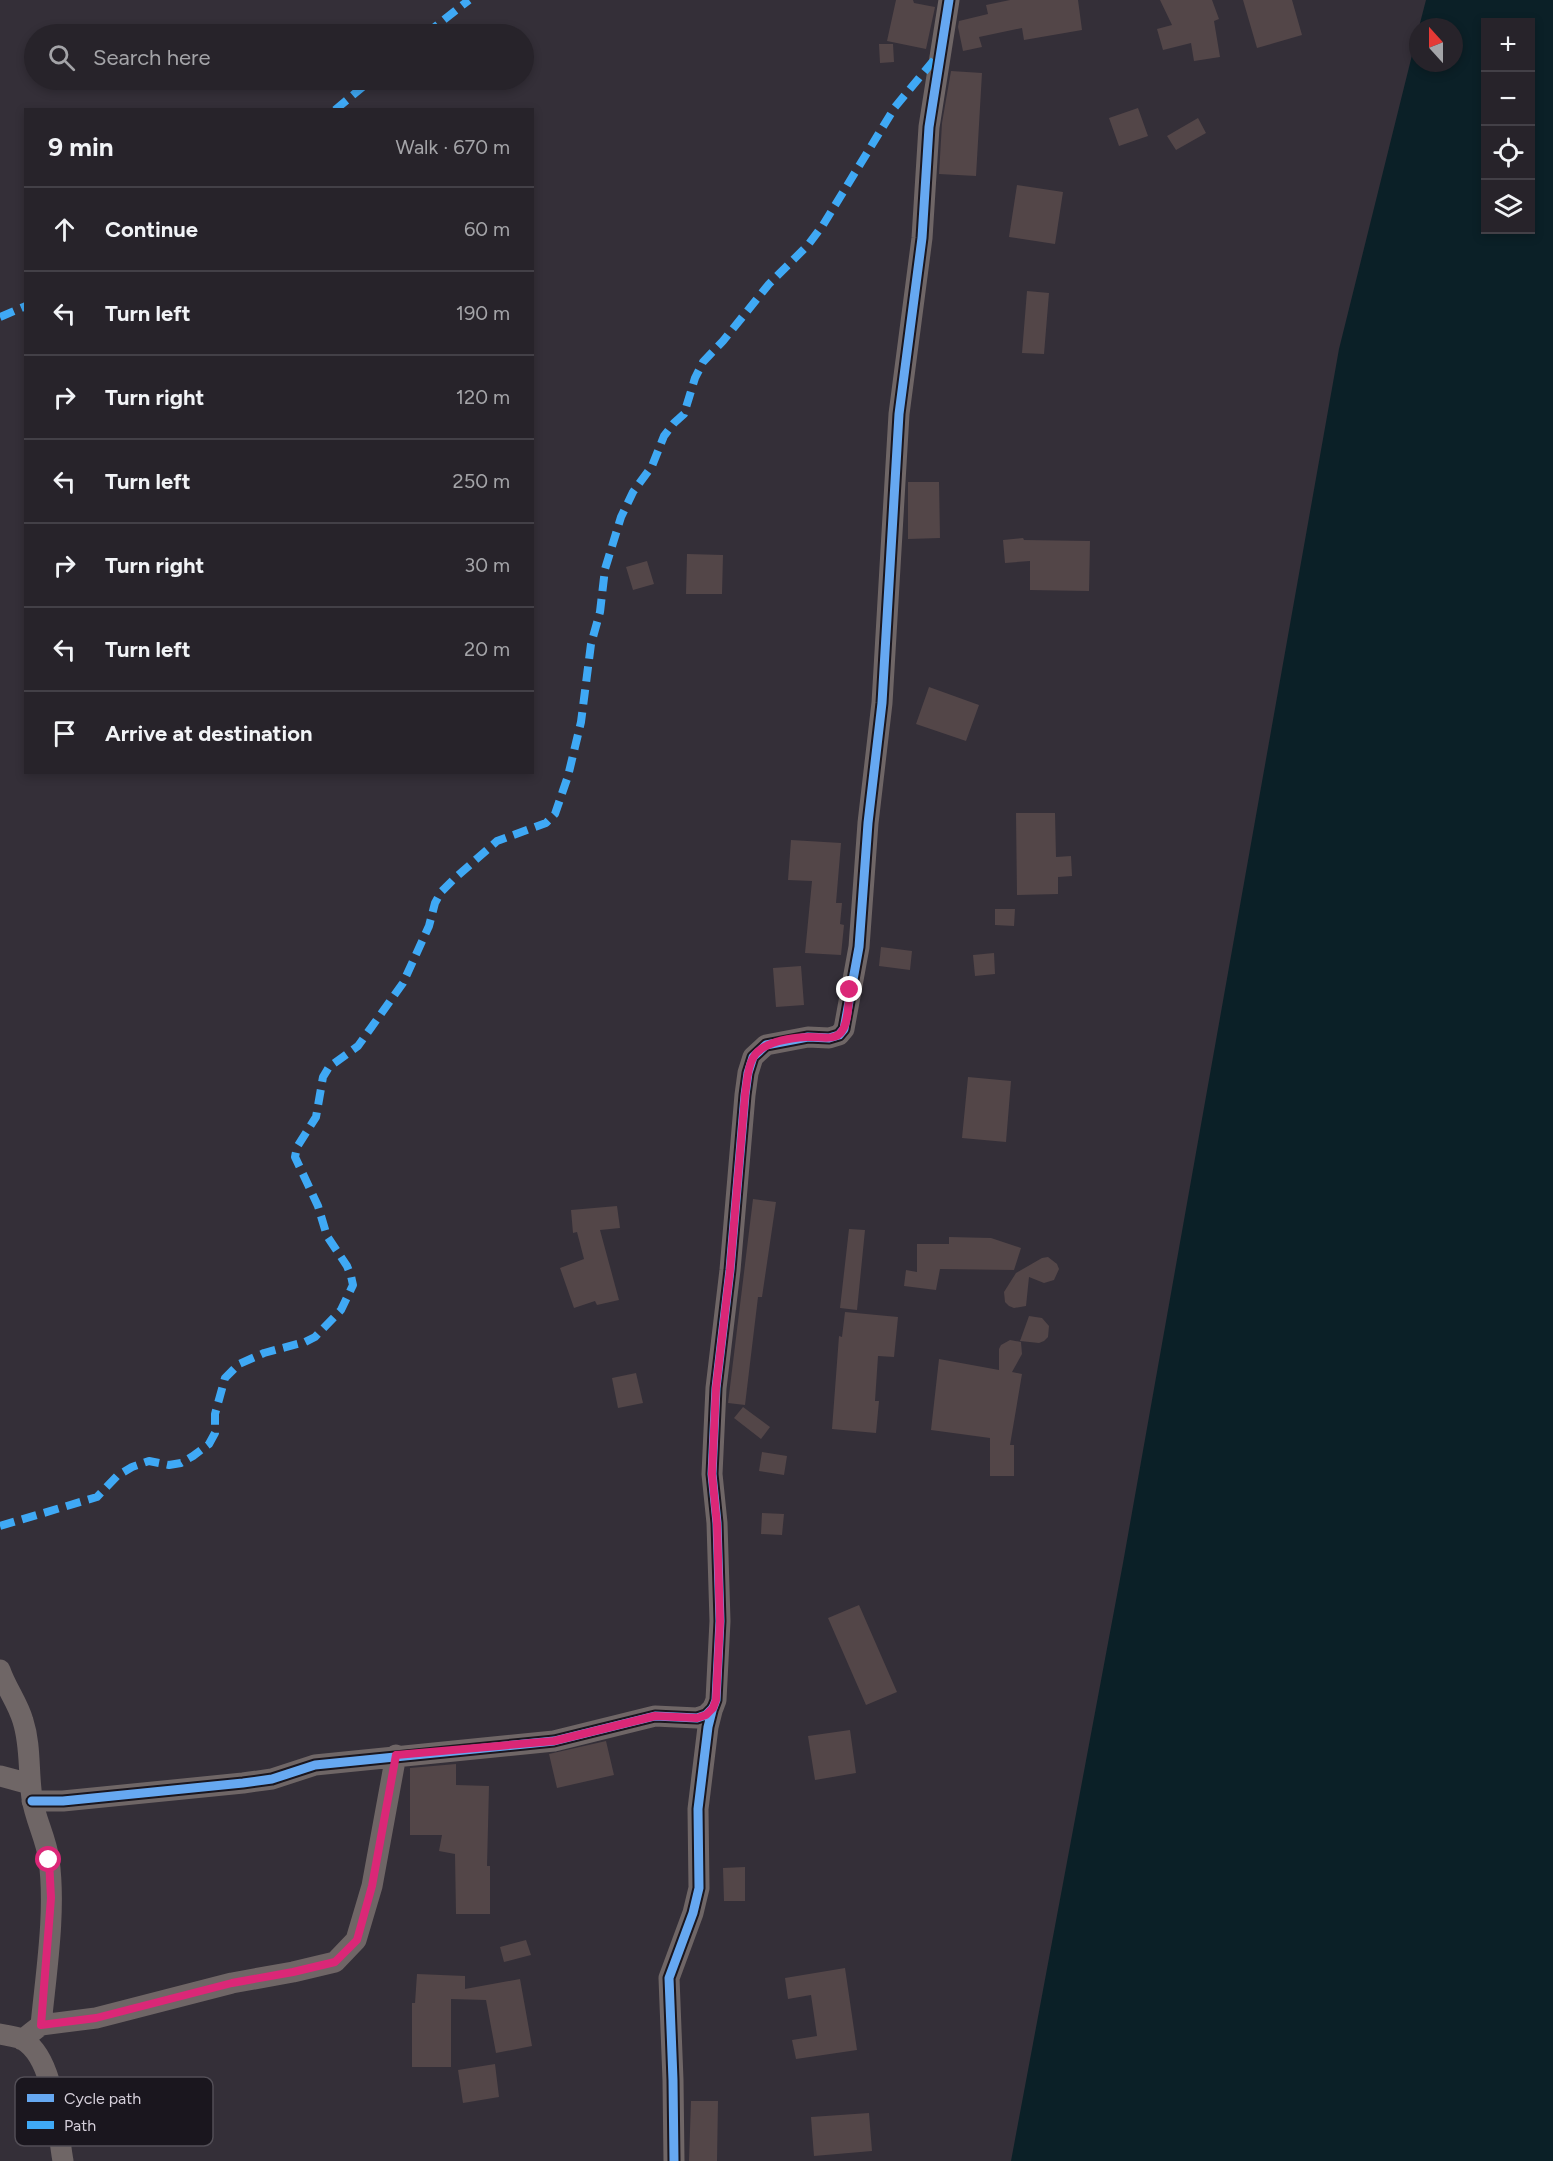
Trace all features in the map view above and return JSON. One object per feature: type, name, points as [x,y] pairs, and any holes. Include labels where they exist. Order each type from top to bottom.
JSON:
[{"type":"street","points":[[674,2161],[674,2080],[669,1978],[693,1913],[699,1888],[698,1809],[708,1727],[716,1700],[720,1621],[717,1524],[712,1474],[716,1388],[730,1270],[745,1095],[753,1057],[766,1045],[808,1037],[829,1038],[839,1035],[844,1029],[859,947],[868,823],[882,703],[899,414],[922,238],[929,127],[949,0]]},
{"type":"street","points":[[0,1670],[22,1717],[29,1743],[31,1793],[49,1860],[51,1898],[41,2025]]},
{"type":"street","points":[[0,1776],[31,1793],[81,1799],[273,1779],[315,1765],[396,1755],[554,1741],[655,1716],[697,1718],[706,1715],[713,1707]]},
{"type":"street","points":[[22,2040],[41,2025],[96,2018],[232,1983],[335,1962],[357,1940],[372,1886],[396,1755]]},
{"type":"street","points":[[0,2034],[22,2040],[36,2052],[48,2077]]},
{"type":"street","points":[[61,2146],[63,2161]]},
{"type":"water","points":[[1426,0],[1553,0],[1553,2161],[1011,2161],[1123,1563],[1339,349],[1409,67],[1409,72],[1463,72],[1463,18],[1421,18]]},
{"type":"building","points":[[896,0],[913,0],[914,3],[935,7],[926,49],[887,41]]},
{"type":"building","points":[[1010,0],[1078,0],[1082,30],[1024,40],[1022,28],[979,37],[982,47],[963,51],[959,21],[988,14],[986,5]]},
{"type":"building","points":[[1160,0],[1212,0],[1219,19],[1214,21],[1220,57],[1194,61],[1191,43],[1163,50],[1157,29],[1172,25]]},
{"type":"building","points":[[1243,0],[1292,0],[1302,35],[1257,48]]},
{"type":"building","points":[[879,44],[893,44],[894,62],[880,63]]},
{"type":"building","points":[[951,71],[982,73],[976,176],[939,174],[942,123]]},
{"type":"building","points":[[1138,108],[1148,136],[1119,146],[1109,118]]},
{"type":"building","points":[[1198,118],[1206,133],[1176,150],[1167,136]]},
{"type":"building","points":[[1017,185],[1063,192],[1055,244],[1009,237]]},
{"type":"building","points":[[1027,291],[1049,293],[1044,354],[1022,353]]},
{"type":"building","points":[[908,482],[939,482],[940,538],[908,539]]},
{"type":"building","points":[[1023,538],[1024,540],[1090,541],[1089,591],[1030,590],[1030,561],[1005,563],[1003,540]]},
{"type":"building","points":[[687,554],[723,555],[722,594],[686,594]]},
{"type":"building","points":[[647,561],[654,584],[633,590],[626,567]]},
{"type":"building","points":[[929,687],[979,705],[966,741],[916,724]]},
{"type":"building","points":[[1016,813],[1055,813],[1056,857],[1071,856],[1072,876],[1058,877],[1058,894],[1017,895]]},
{"type":"building","points":[[791,840],[841,843],[836,903],[842,903],[840,924],[844,925],[841,955],[805,953],[812,881],[788,880]]},
{"type":"building","points":[[995,909],[1015,909],[1014,926],[995,925]]},
{"type":"building","points":[[881,947],[912,951],[910,970],[879,966]]},
{"type":"building","points":[[994,953],[995,974],[975,976],[973,955]]},
{"type":"building","points":[[801,966],[804,1005],[776,1007],[773,968]]},
{"type":"building","points":[[968,1077],[1011,1081],[1006,1142],[962,1138]]},
{"type":"building","points":[[753,1199],[776,1202],[762,1297],[758,1297],[745,1405],[728,1403]]},
{"type":"building","points":[[617,1206],[620,1228],[600,1230],[619,1300],[597,1305],[595,1301],[574,1308],[560,1268],[584,1259],[577,1232],[573,1233],[571,1210]]},
{"type":"building","points":[[849,1229],[865,1230],[857,1310],[840,1308]]},
{"type":"building","points":[[949,1237],[991,1238],[1021,1248],[1014,1270],[940,1269],[936,1290],[904,1286],[906,1270],[917,1272],[917,1244],[949,1244]]},
{"type":"building","points":[[1048,1257],[1057,1264],[1059,1269],[1054,1280],[1044,1283],[1029,1277],[1026,1306],[1014,1308],[1009,1306],[1005,1302],[1004,1292],[1016,1273]]},
{"type":"building","points":[[845,1312],[898,1317],[894,1357],[878,1356],[875,1401],[879,1401],[876,1433],[832,1429],[839,1336],[842,1337]]},
{"type":"building","points":[[1029,1316],[1042,1318],[1049,1326],[1048,1337],[1044,1341],[1039,1343],[1020,1341]]},
{"type":"building","points":[[1010,1340],[1021,1342],[1022,1354],[1012,1372],[1022,1374],[1010,1445],[1014,1445],[1014,1476],[990,1476],[990,1438],[931,1430],[939,1359],[999,1370],[999,1349],[1001,1345]]},
{"type":"building","points":[[636,1373],[643,1403],[618,1408],[612,1378]]},
{"type":"building","points":[[743,1407],[770,1427],[761,1439],[734,1418]]},
{"type":"building","points":[[762,1452],[787,1456],[784,1475],[759,1471]]},
{"type":"building","points":[[762,1513],[784,1514],[782,1535],[761,1534]]},
{"type":"building","points":[[859,1605],[897,1692],[866,1705],[828,1618]]},
{"type":"building","points":[[850,1730],[856,1773],[815,1780],[808,1736]]},
{"type":"building","points":[[606,1741],[614,1775],[557,1788],[549,1754]]},
{"type":"building","points":[[456,1764],[456,1785],[489,1786],[487,1866],[490,1866],[490,1914],[456,1914],[455,1854],[439,1851],[442,1835],[410,1835],[410,1768]]},
{"type":"building","points":[[745,1867],[745,1901],[724,1901],[723,1868]]},
{"type":"building","points":[[526,1940],[531,1955],[504,1962],[500,1947]]},
{"type":"building","points":[[845,1968],[857,2050],[796,2059],[792,2040],[817,2036],[811,1995],[788,1999],[785,1978]]},
{"type":"building","points":[[417,1974],[465,1976],[465,1989],[520,1979],[532,2046],[496,2053],[486,2000],[451,1999],[451,2067],[412,2067],[412,2003],[415,2003]]},
{"type":"building","points":[[495,2064],[499,2097],[463,2103],[458,2070]]},
{"type":"building","points":[[691,2101],[718,2101],[717,2161],[689,2161]]},
{"type":"building","points":[[869,2113],[872,2151],[814,2156],[811,2117]]},
{"type":"marked path","points":[[439,24],[469,0]]},
{"type":"marked path","points":[[0,1526],[97,1497],[117,1476],[132,1467],[149,1461],[169,1465],[181,1463],[193,1456],[209,1444],[215,1433],[215,1414],[225,1378],[239,1364],[264,1353],[315,1337],[341,1310],[353,1285],[351,1276],[327,1236],[318,1206],[295,1157],[297,1147],[316,1117],[323,1077],[329,1067],[358,1046],[403,983],[429,926],[435,903],[441,892],[497,841],[546,823],[555,814],[568,776],[581,722],[591,644],[600,612],[605,569],[621,517],[633,492],[652,466],[664,436],[684,414],[695,378],[703,362],[769,284],[808,245],[823,225],[895,107],[939,54]]},
{"type":"marked path","points":[[337,108],[359,90]]},
{"type":"marked path","points":[[0,317],[24,307]]},
{"type":"cycle path","points":[[32,1801],[63,1801],[243,1783],[272,1779],[315,1765],[554,1741],[655,1716],[697,1718],[706,1715],[713,1708],[716,1700],[720,1621],[717,1523],[712,1474],[716,1388],[730,1270],[748,1073],[753,1057],[766,1045],[808,1037],[829,1038],[839,1035],[844,1029],[859,947],[868,823],[882,703],[899,414],[922,238],[929,127],[949,0]]},
{"type":"cycle path","points":[[674,2161],[669,1978],[693,1913],[699,1888],[698,1809],[708,1727],[713,1707]]},
{"type":"route","points":[[49,1860],[51,1898],[41,2025],[96,2018],[232,1983],[335,1962],[357,1940],[372,1886],[396,1755],[554,1741],[655,1716],[697,1718],[706,1715],[713,1708],[716,1700],[720,1621],[717,1524],[712,1474],[716,1388],[730,1270],[748,1072],[753,1057],[766,1045],[808,1037],[829,1038],[839,1035],[844,1029],[850,990]]}]
